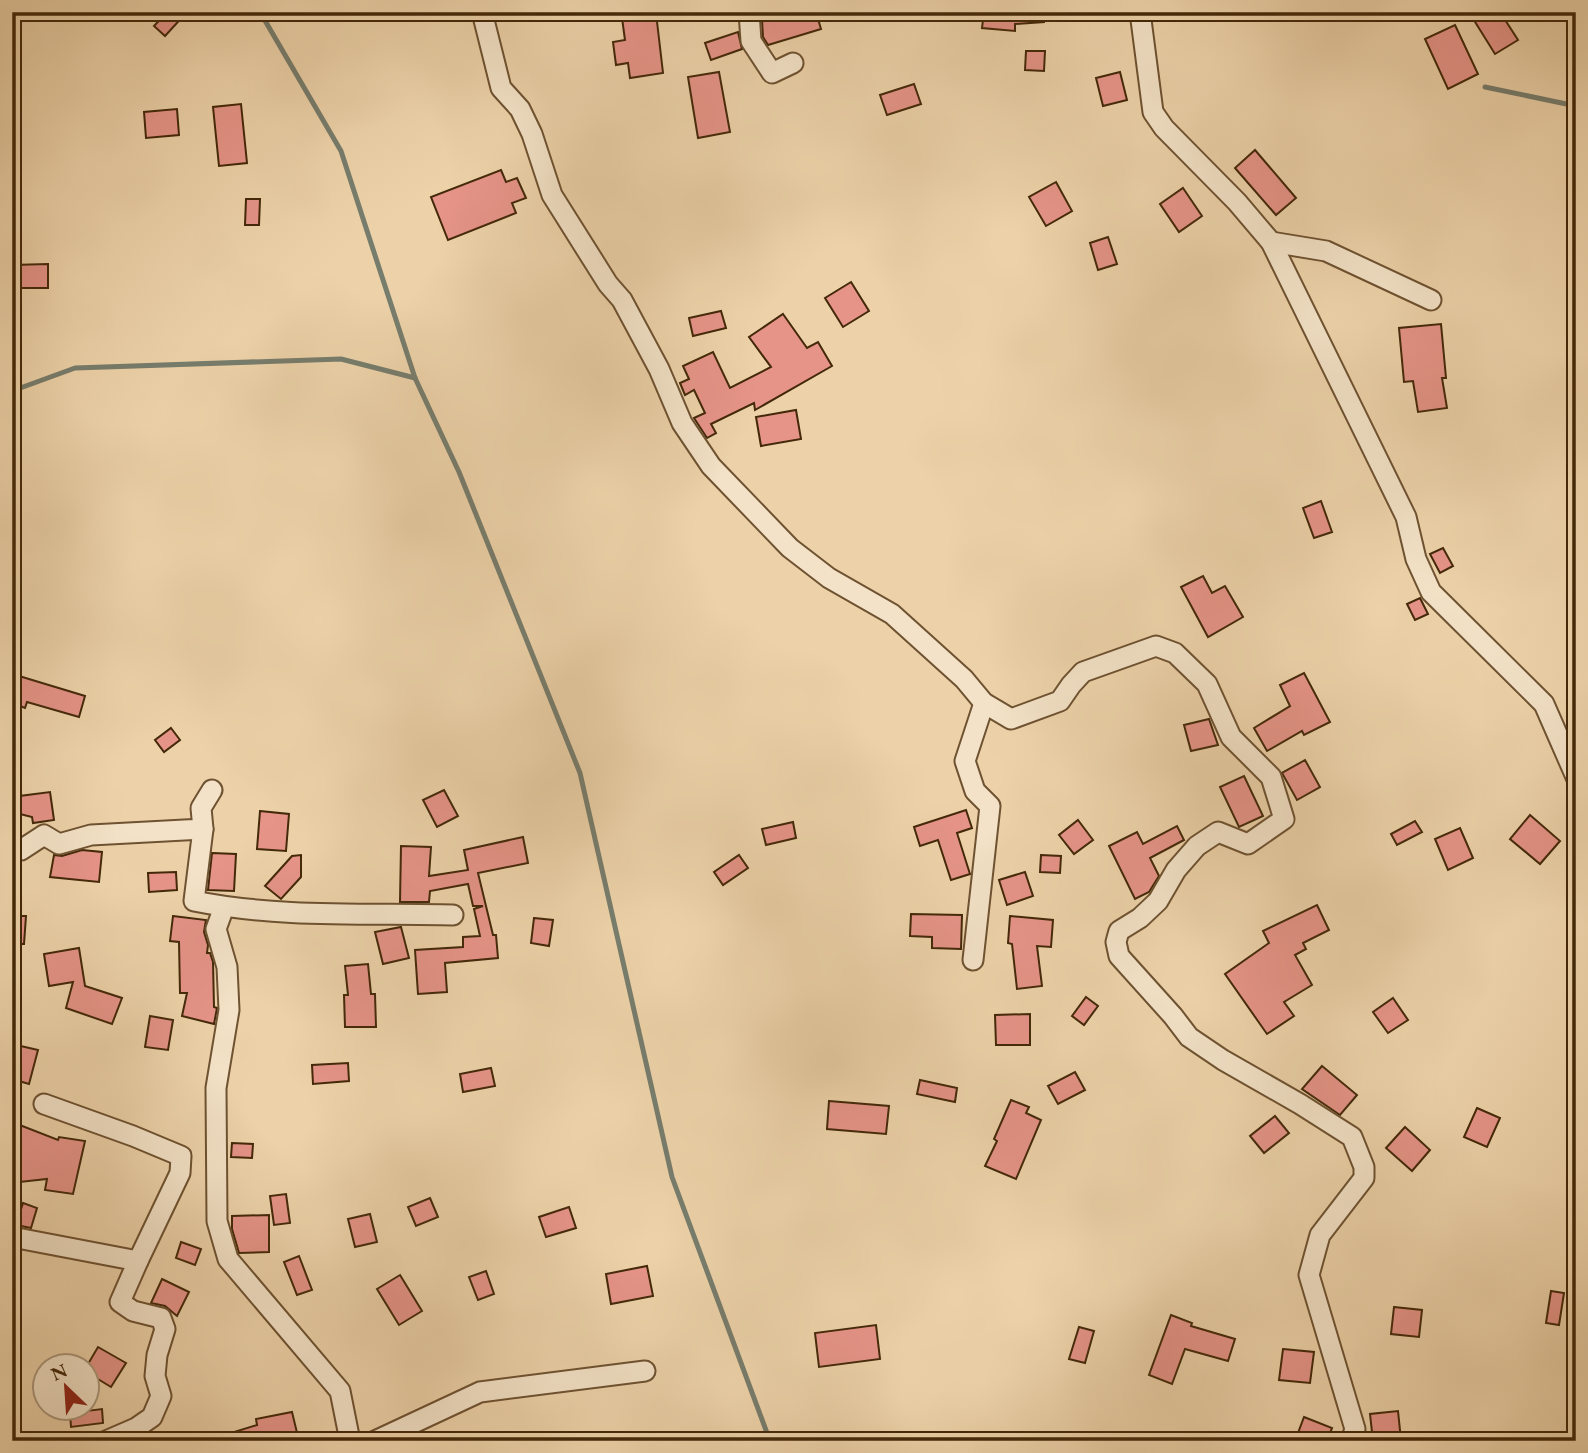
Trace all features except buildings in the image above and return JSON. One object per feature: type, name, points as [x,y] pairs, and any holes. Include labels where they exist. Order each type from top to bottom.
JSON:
[{"type":"street","points":[[482,12],[500,88],[520,109],[532,134],[552,195],[608,284],[622,300],[659,369],[682,423],[711,466],[790,548],[829,578],[892,614],[964,679],[984,704],[1011,719],[1060,701],[1083,672],[1156,646],[1175,653],[1207,684],[1231,737],[1271,777],[1284,818],[1248,844],[1218,832],[1196,846],[1176,870],[1158,901],[1140,918],[1119,931],[1116,942],[1119,956],[1189,1037],[1352,1137],[1364,1167],[1364,1178],[1320,1235],[1309,1275],[1355,1429],[1351,1441]]},
{"type":"street","points":[[749,12],[751,41],[772,73],[793,63]]},
{"type":"street","points":[[1140,12],[1153,111],[1164,128],[1237,202],[1271,242],[1406,517],[1416,559],[1431,592],[1544,704],[1576,777]]},
{"type":"street","points":[[1271,242],[1326,251],[1431,300]]},
{"type":"street","points":[[973,960],[989,806],[975,791],[965,761],[984,704]]},
{"type":"street","points":[[212,790],[201,808],[203,829],[194,901],[225,907],[293,911],[453,915]]},
{"type":"street","points":[[12,850],[21,850],[44,835],[59,844],[91,835],[203,829]]},
{"type":"street","points":[[225,907],[216,929],[227,967],[229,1010],[216,1088],[217,1221],[228,1259],[340,1391],[350,1441]]},
{"type":"street","points":[[44,1104],[181,1156],[180,1173],[120,1301],[133,1311],[161,1318],[165,1329],[157,1355],[155,1376],[161,1396],[152,1417],[136,1428],[106,1441]]},
{"type":"street","points":[[12,1237],[138,1261]]},
{"type":"street","points":[[375,1441],[480,1392],[645,1371]]},
{"type":"waterway","points":[[260,12],[341,151],[415,378],[459,472],[580,773],[672,1177],[770,1441]]},
{"type":"waterway","points":[[1485,87],[1576,106]]},
{"type":"waterway","points":[[12,391],[75,368],[341,359],[415,378]]}]
